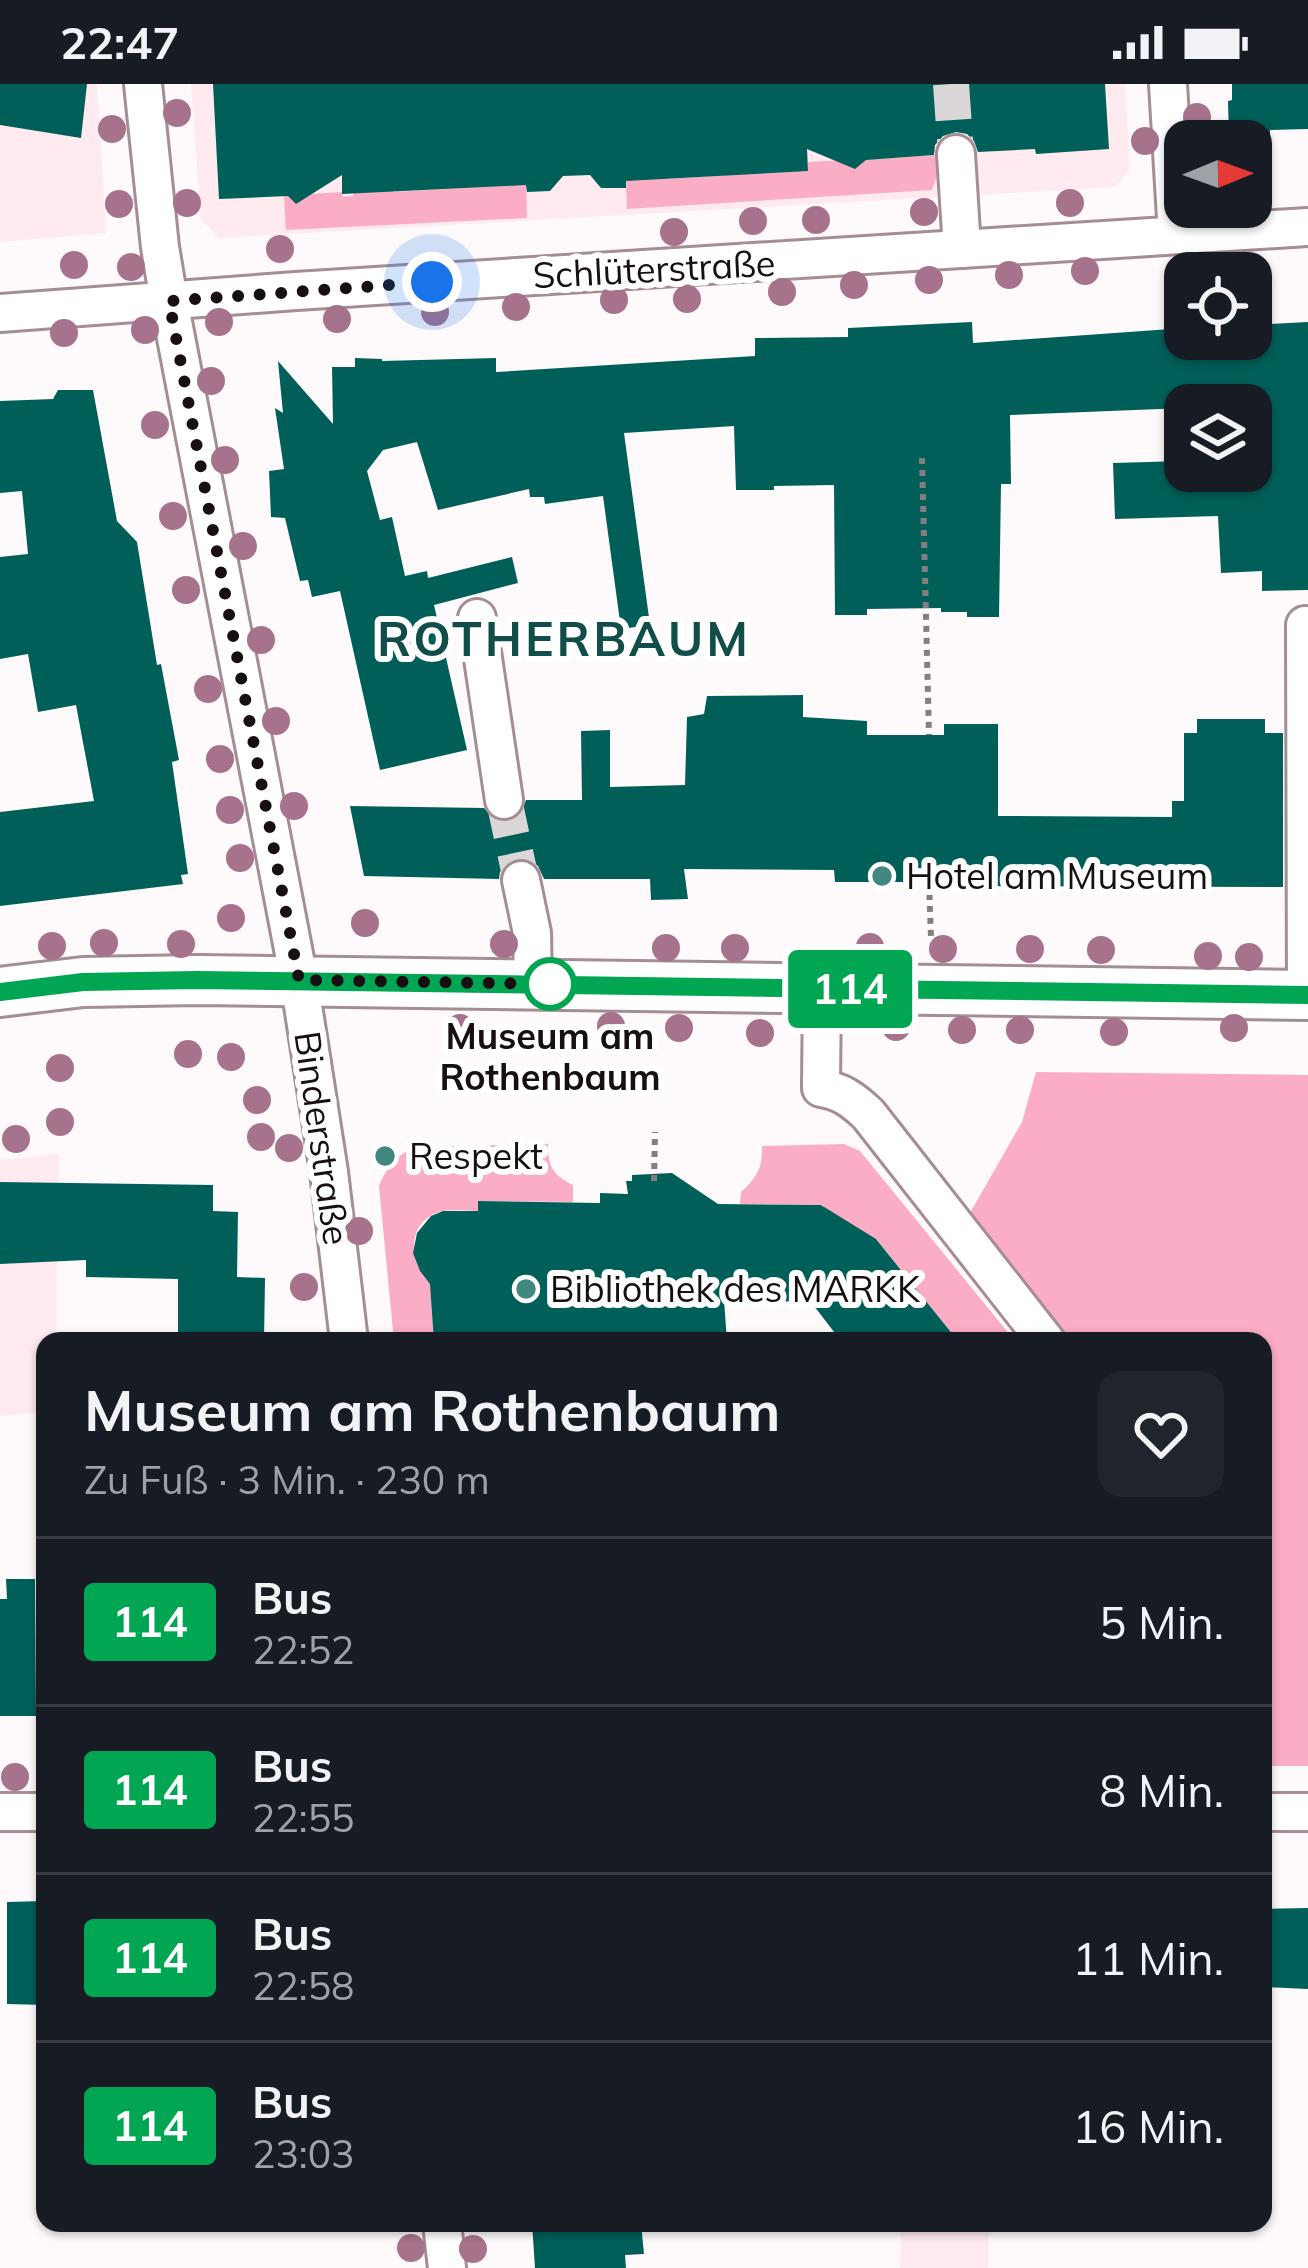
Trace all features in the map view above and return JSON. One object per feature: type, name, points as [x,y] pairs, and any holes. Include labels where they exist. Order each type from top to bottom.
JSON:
[{"type":"main road","points":[[0,992],[121,980],[299,980],[1307,995]]},
{"type":"street","name":"Binderstraße","points":[[143,84],[160,247],[299,980],[348,1332]]},
{"type":"street","points":[[1168,84],[1178,235]]},
{"type":"street","points":[[956,154],[962,249]]},
{"type":"street","name":"Schlüterstraße","points":[[0,313],[1308,226]]},
{"type":"street","points":[[477,618],[504,800]]},
{"type":"street","points":[[1305,626],[1307,995]]},
{"type":"street","points":[[521,880],[532,933],[533,984]]},
{"type":"street","points":[[822,988],[821,1088],[838,1090],[868,1114],[1039,1332]]},
{"type":"street","points":[[0,1812],[36,1812]]},
{"type":"street","points":[[1272,1812],[1308,1812]]},
{"type":"street","points":[[443,2232],[447,2268]]},
{"type":"path","points":[[922,458],[929,735]]},
{"type":"path","points":[[929,882],[931,938]]},
{"type":"path","points":[[654,1180],[655,1132]]},
{"type":"shaded area","points":[[0,84],[97,84],[106,233],[0,242]]},
{"type":"shaded area","points":[[191,84],[1125,84],[1130,169],[1115,187],[219,238],[201,219]]},
{"type":"shaded area","points":[[936,155],[932,190],[627,209],[626,180],[666,172],[666,179],[719,176],[799,164],[800,171],[808,171],[808,162],[844,160],[855,168],[863,160]]},
{"type":"shaded area","points":[[526,179],[527,218],[286,230],[284,196],[342,192],[343,197],[353,196],[354,189],[394,192],[480,187]]},
{"type":"shaded area","points":[[1036,1072],[1308,1075],[1308,1766],[1272,1766],[1272,1332],[1065,1332],[970,1213],[1022,1122]]},
{"type":"shaded area","points":[[548,1144],[553,1169],[573,1185],[573,1202],[479,1201],[478,1211],[439,1212],[420,1225],[415,1256],[432,1284],[434,1332],[393,1332],[379,1186],[396,1159],[413,1147]]},
{"type":"shaded area","points":[[844,1144],[860,1151],[1008,1332],[951,1332],[877,1240],[872,1244],[851,1224],[824,1218],[824,1205],[740,1204],[741,1192],[760,1166],[762,1146]]},
{"type":"shaded area","points":[[59,1154],[56,1332],[36,1332],[36,1413],[0,1416],[0,1160]]},
{"type":"shaded area","points":[[901,2232],[989,2232],[988,2268],[900,2268]]},
{"type":"building","points":[[0,84],[87,84],[81,138],[0,125]]},
{"type":"building","points":[[213,84],[1105,84],[1109,149],[978,152],[967,134],[956,132],[943,136],[934,155],[866,160],[855,169],[807,149],[808,171],[626,181],[626,188],[601,188],[590,175],[563,176],[550,191],[527,192],[526,185],[342,194],[342,175],[296,204],[288,196],[219,199]]},
{"type":"building","points":[[1232,84],[1308,84],[1308,129],[1272,130],[1272,120],[1228,120],[1228,101],[1232,100]]},
{"type":"building","points":[[972,322],[973,343],[1164,329],[1164,360],[1272,360],[1272,324],[1308,322],[1308,590],[1262,591],[1262,571],[1221,573],[1218,516],[1115,519],[1113,463],[1164,462],[1164,492],[1272,492],[1272,384],[1164,384],[1164,409],[1010,415],[1011,484],[1001,484],[999,617],[967,617],[967,612],[941,612],[941,608],[867,609],[867,615],[835,615],[834,485],[736,490],[734,426],[624,433],[650,625],[621,629],[603,496],[545,504],[544,497],[530,497],[529,489],[438,510],[417,442],[383,450],[367,471],[380,520],[392,517],[405,576],[427,571],[428,578],[512,557],[518,583],[434,605],[467,750],[380,770],[340,591],[312,597],[308,580],[300,581],[285,518],[271,517],[269,471],[284,469],[275,408],[283,413],[278,361],[333,424],[332,367],[355,367],[355,358],[496,358],[496,372],[755,356],[755,338],[848,337],[848,328]]},
{"type":"building","points":[[58,390],[93,390],[117,521],[137,542],[157,665],[161,664],[179,760],[172,762],[188,874],[181,875],[183,884],[0,906],[0,812],[94,801],[76,705],[38,712],[28,654],[0,659],[0,557],[28,554],[22,491],[0,493],[0,401],[53,399]]},
{"type":"building","points":[[803,695],[803,717],[867,721],[867,735],[944,735],[944,724],[998,724],[998,816],[1172,817],[1172,801],[1184,801],[1184,733],[1197,733],[1197,719],[1265,719],[1265,733],[1283,733],[1283,887],[943,886],[943,882],[835,882],[834,870],[684,869],[688,899],[651,900],[650,879],[544,879],[527,858],[507,863],[499,879],[364,876],[350,806],[484,808],[495,820],[506,822],[519,817],[526,800],[582,800],[581,731],[610,730],[610,787],[685,785],[687,717],[704,714],[707,696]]},
{"type":"building","points":[[672,1173],[718,1204],[821,1205],[876,1239],[951,1332],[834,1332],[811,1302],[724,1300],[726,1332],[433,1332],[430,1284],[413,1253],[417,1233],[431,1216],[443,1211],[478,1211],[478,1201],[600,1203],[600,1193],[628,1194],[626,1181],[632,1181],[632,1175]]},
{"type":"building","points":[[0,1182],[213,1185],[213,1211],[238,1212],[237,1277],[265,1278],[264,1332],[178,1332],[178,1279],[86,1277],[86,1260],[0,1264]]},
{"type":"building","points":[[6,1579],[35,1579],[36,1716],[0,1716],[0,1599],[7,1599]]},
{"type":"building","points":[[36,1901],[36,2005],[7,2004],[7,1902]]},
{"type":"building","points":[[1308,1908],[1308,1989],[1272,1987],[1272,1909]]},
{"type":"building","points":[[533,2232],[642,2232],[644,2254],[625,2255],[626,2268],[535,2268]]},
{"type":"tunnel","points":[[951,84],[956,154]]},
{"type":"tunnel","points":[[504,800],[521,880]]},
{"type":"bus line","name":"114","points":[[0,992],[83,982],[337,980],[1308,995]]},
{"type":"place","name":"Hotel am Museum","points":[[882,876]]},
{"type":"place","name":"Museum am Rothenbaum","points":[[550,984]]},
{"type":"place","name":"Respekt","points":[[385,1156]]},
{"type":"place","name":"Bibliothek des MARKK","points":[[526,1289]]},
{"type":"district","name":"ROTHERBAUM","points":[[564,639]]},
{"type":"route","points":[[432,282],[169,301],[299,980],[550,984]]}]
